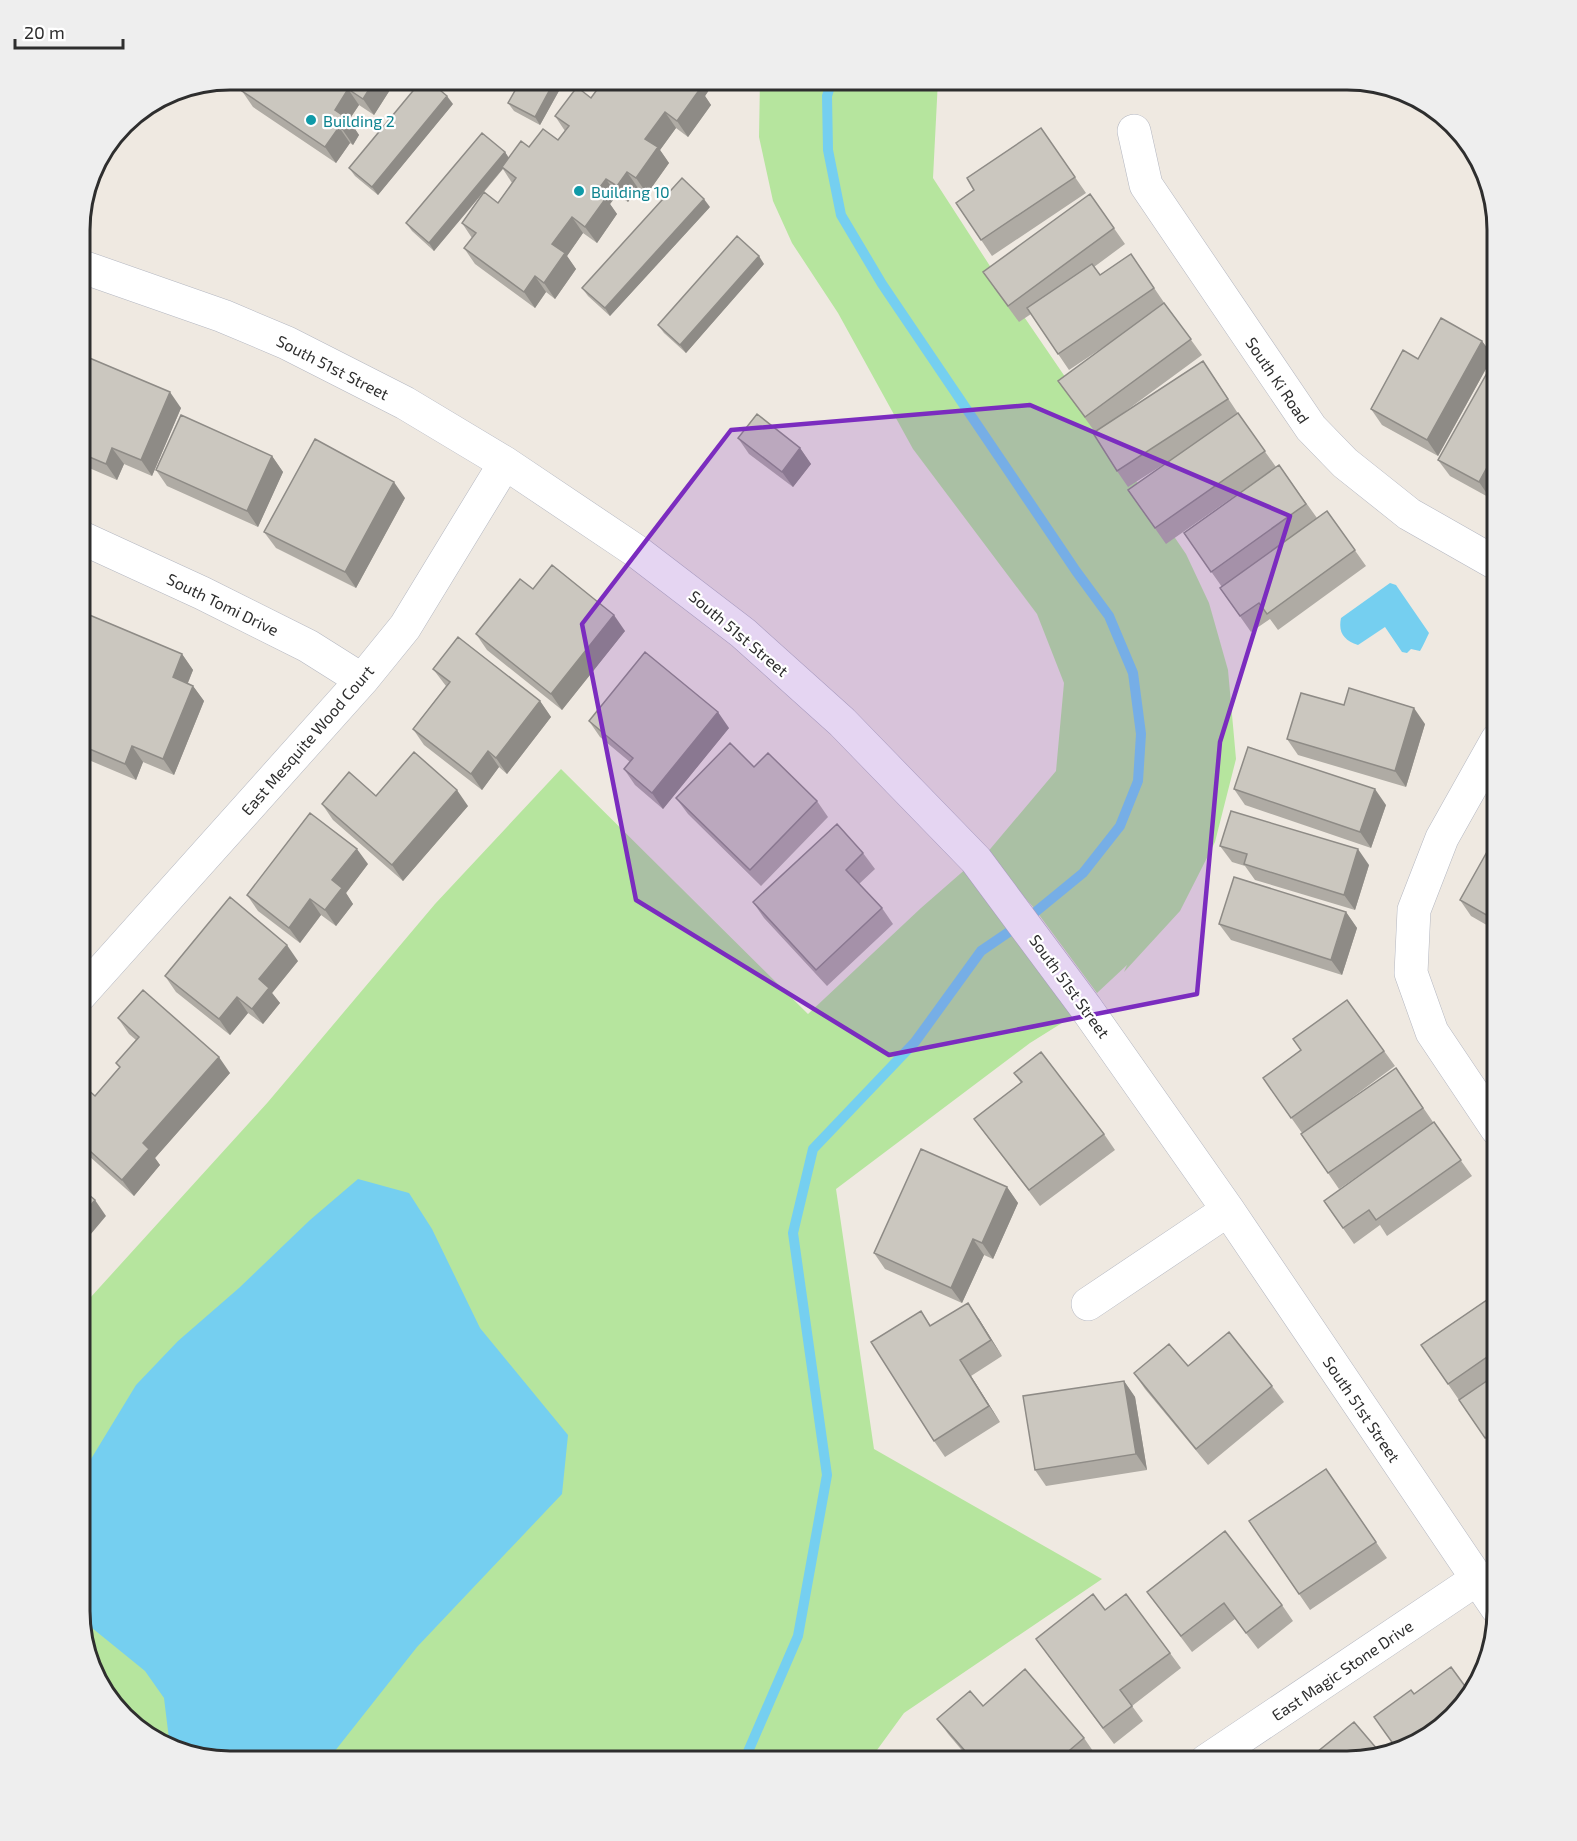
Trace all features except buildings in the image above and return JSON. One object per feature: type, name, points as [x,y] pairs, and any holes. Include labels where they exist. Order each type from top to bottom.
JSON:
[{"type":"street","name":"South Ki Road","points":[[1134,131],[1146,185],[1311,428],[1345,463],[1409,514],[1487,558]]},
{"type":"street","name":"South 51st Street","points":[[90,269],[223,316],[287,343],[405,403],[505,463],[636,551],[743,633],[842,722],[976,860],[1086,1008],[1228,1210],[1487,1594]]},
{"type":"street","name":"East Mesquite Wood Court","points":[[90,984],[362,680],[405,627],[505,463]]},
{"type":"street","name":"South Tomi Drive","points":[[90,542],[202,593],[308,646],[362,680]]},
{"type":"street","points":[[1487,759],[1442,838],[1414,910],[1411,973],[1432,1032],[1487,1114]]},
{"type":"street","points":[[1088,1304],[1228,1210]]},
{"type":"street","name":"East Magic Stone Drive","points":[[1221,1751],[1477,1579]]},
{"type":"highlighted area","points":[[1030,405],[1290,516],[1220,742],[1197,994],[889,1055],[636,900],[582,624],[731,430]]},
{"type":"green space","points":[[760,90],[937,90],[933,178],[999,280],[1186,554],[1209,603],[1228,670],[1236,759],[1215,842],[1180,911],[1124,972],[1127,965],[1097,993],[1034,908],[986,854],[1056,771],[1064,683],[1037,614],[913,449],[838,313],[792,243],[773,201],[759,137]]},
{"type":"green space","points":[[561,769],[808,1014],[976,860],[1086,1008],[1030,1043],[836,1189],[874,1449],[1102,1579],[904,1713],[876,1751],[211,1750],[168,1737],[145,1722],[119,1696],[104,1673],[93,1639],[90,1611],[90,1298],[268,1102],[435,904]]},
{"type":"water","points":[[1390,583],[1396,585],[1429,633],[1420,651],[1411,649],[1407,653],[1402,652],[1385,627],[1358,645],[1349,641],[1341,632],[1341,618]]},
{"type":"water","points":[[358,1179],[409,1193],[432,1229],[480,1328],[568,1435],[562,1494],[417,1647],[335,1751],[211,1750],[169,1737],[164,1698],[145,1671],[91,1627],[90,1461],[136,1385],[178,1341],[239,1288],[310,1220]]},
{"type":"waterway","points":[[748,1751],[798,1636],[827,1475],[793,1233],[813,1149],[915,1042],[981,951],[1022,923],[1083,873],[1120,826],[1138,781],[1141,734],[1133,673],[1109,616],[1076,571],[882,284],[841,215],[828,150],[829,90]]},
{"type":"place","name":"Building 2","points":[[311,120]]},
{"type":"place","name":"Building 10","points":[[579,191]]}]
